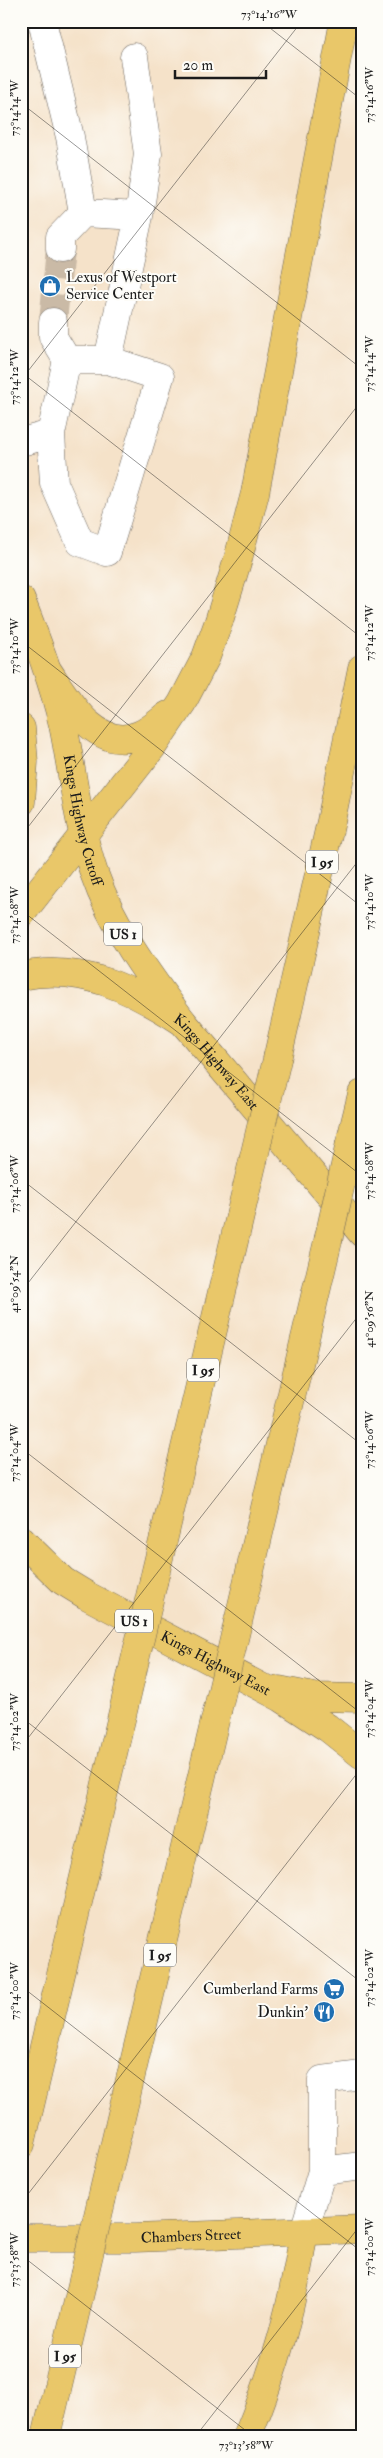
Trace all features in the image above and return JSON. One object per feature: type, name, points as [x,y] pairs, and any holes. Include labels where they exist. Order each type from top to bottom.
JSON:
[{"type":"main road","points":[[21,914],[153,746],[182,703],[206,657],[220,621],[252,502],[344,21]]},
{"type":"main road","name":"Kings Highway Cutoff","points":[[21,600],[48,671],[63,726],[83,835],[94,874],[115,920],[150,977],[183,1022]]},
{"type":"main road","name":"I 95","points":[[21,2144],[278,1055],[332,821],[362,668]]},
{"type":"main road","points":[[48,671],[83,719],[96,730],[111,737],[125,738],[139,735],[182,703]]},
{"type":"main road","points":[[21,728],[22,795]]},
{"type":"main road","name":"Kings Highway East","points":[[21,976],[81,974],[105,980],[155,1003],[183,1022],[362,1233]]},
{"type":"main road","name":"I 95","points":[[46,2437],[362,1094]]},
{"type":"main road","points":[[288,1146],[362,1203]]},
{"type":"main road","name":"Kings Highway East","points":[[21,1540],[63,1581],[305,1712],[362,1755]]},
{"type":"main road","points":[[21,1565],[86,1595]]},
{"type":"main road","points":[[258,1685],[314,1696],[362,1698]]},
{"type":"main road","name":"Chambers Street","points":[[21,2238],[135,2238],[362,2229]]},
{"type":"main road","points":[[247,2437],[264,2398],[286,2329],[297,2280],[304,2231]]},
{"type":"lane","points":[[42,21],[70,137],[83,213]]},
{"type":"lane","points":[[108,360],[139,216],[148,154],[134,57]]},
{"type":"lane","points":[[60,249],[60,237],[83,213],[139,216]]},
{"type":"lane","points":[[53,322],[53,337],[67,360],[51,434],[54,483],[80,542],[107,552],[160,377],[108,360],[67,360]]},
{"type":"lane","points":[[21,442],[51,434]]},
{"type":"lane","points":[[304,2231],[322,2171],[322,2080],[362,2075]]},
{"type":"lane","points":[[322,2171],[362,2166]]},
{"type":"tunnel","points":[[53,322],[60,249]]},
{"type":"place","name":"Lexus of Westport Service Center","points":[[50,286]]},
{"type":"place","name":"Cumberland Farms","points":[[334,1989]]},
{"type":"place","name":"Dunkin'","points":[[324,2012]]}]
